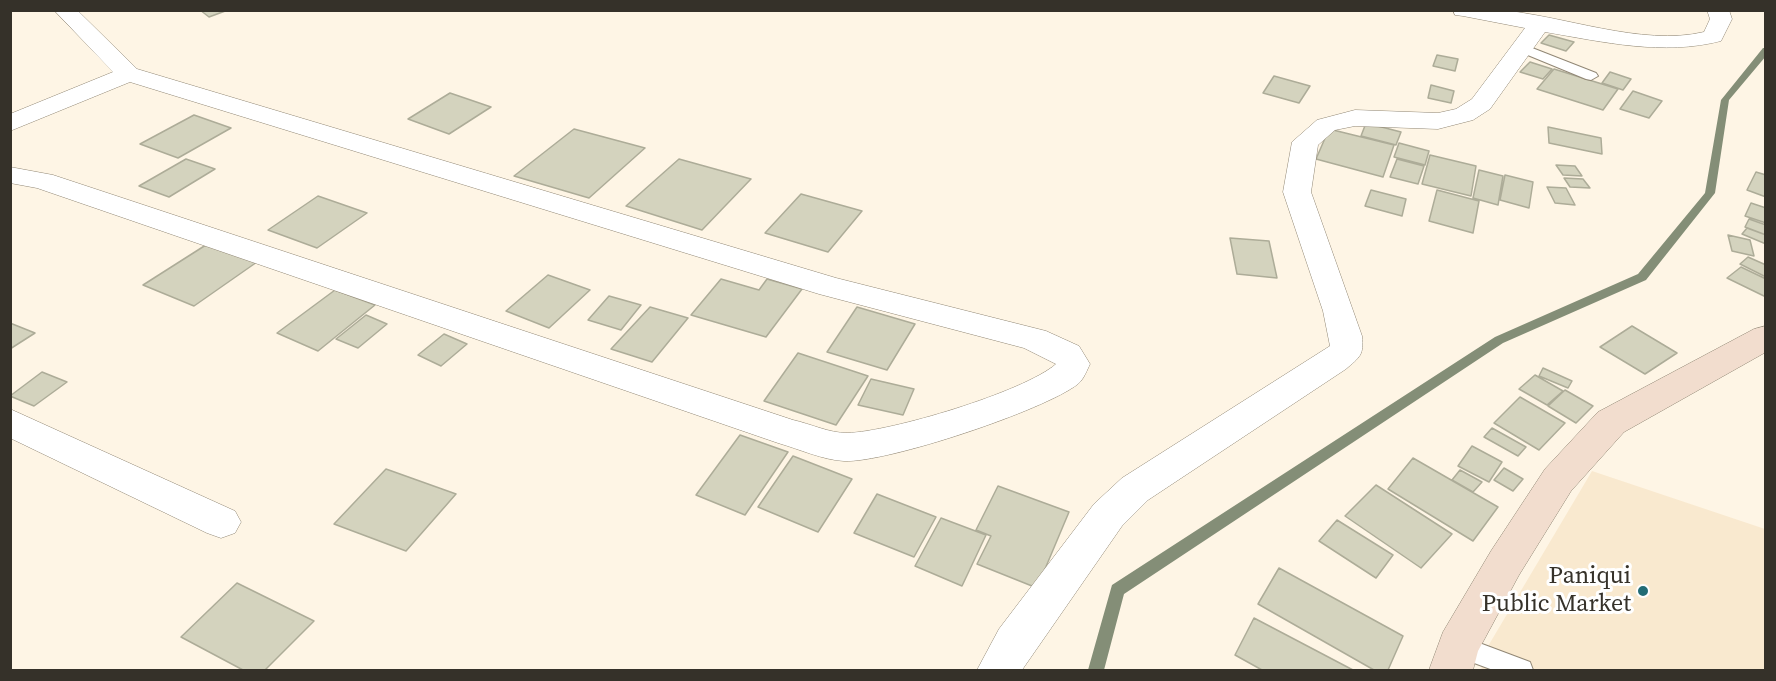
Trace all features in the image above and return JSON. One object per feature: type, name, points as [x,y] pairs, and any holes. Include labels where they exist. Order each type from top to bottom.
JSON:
[{"type":"street","points":[[10,175],[43,181],[791,433],[845,447],[878,445],[1044,388],[1069,373],[1073,364],[1066,354],[1034,339],[830,287],[129,74],[64,10]]},
{"type":"street","points":[[1463,10],[1531,37],[1693,43],[1713,36],[1721,19],[1718,10]]},
{"type":"street","points":[[999,670],[1014,643],[1108,515],[1135,489],[1334,361],[1347,350],[1346,336],[1339,311],[1297,192],[1305,142],[1326,125],[1355,118],[1438,121],[1464,115],[1481,104],[1531,37]]},
{"type":"street","points":[[10,123],[129,74]]},
{"type":"street","points":[[1454,658],[1505,563],[1558,480],[1611,422],[1766,337]]},
{"type":"street","points":[[10,422],[221,522]]},
{"type":"lane","points":[[1531,37],[1591,76]]},
{"type":"lane","points":[[1454,658],[1521,670]]},
{"type":"shaded area","name":"Paniqui Public Market","points":[[1592,471],[1765,529],[1765,670],[1481,670],[1484,653]]},
{"type":"building","points":[[200,10],[228,10],[209,17]]},
{"type":"building","points":[[1549,35],[1574,42],[1566,51],[1541,43]]},
{"type":"building","points":[[1437,55],[1458,59],[1455,71],[1433,66]]},
{"type":"building","points":[[1530,62],[1552,69],[1543,79],[1520,72]]},
{"type":"building","points":[[1554,69],[1618,89],[1603,110],[1537,89]]},
{"type":"building","points":[[1610,72],[1631,79],[1623,90],[1602,83]]},
{"type":"building","points":[[1274,76],[1310,86],[1299,103],[1263,93]]},
{"type":"building","points":[[1431,85],[1454,91],[1451,103],[1428,98]]},
{"type":"building","points":[[1633,91],[1662,101],[1649,118],[1620,109]]},
{"type":"building","points":[[450,93],[491,107],[449,134],[408,119]]},
{"type":"building","points":[[194,115],[231,128],[178,158],[140,144]]},
{"type":"building","points":[[1366,123],[1401,132],[1396,145],[1361,136]]},
{"type":"building","points":[[1548,127],[1601,138],[1602,154],[1549,143]]},
{"type":"building","points":[[574,129],[645,148],[589,198],[514,176]]},
{"type":"building","points":[[1329,129],[1394,145],[1383,177],[1316,159]]},
{"type":"building","points":[[1399,143],[1429,151],[1425,165],[1394,157]]},
{"type":"building","points":[[1430,155],[1476,166],[1471,196],[1422,184]]},
{"type":"building","points":[[186,159],[215,169],[169,197],[139,186]]},
{"type":"building","points":[[679,159],[751,179],[702,230],[626,206]]},
{"type":"building","points":[[1397,159],[1424,166],[1418,184],[1390,177]]},
{"type":"building","points":[[1556,165],[1575,166],[1582,176],[1563,175]]},
{"type":"building","points":[[1479,170],[1503,176],[1498,205],[1473,198]]},
{"type":"building","points":[[1756,172],[1766,175],[1766,197],[1747,190]]},
{"type":"building","points":[[1505,175],[1533,182],[1529,208],[1500,200]]},
{"type":"building","points":[[1564,178],[1583,179],[1590,188],[1570,187]]},
{"type":"building","points":[[1547,187],[1566,188],[1575,205],[1555,203]]},
{"type":"building","points":[[1371,190],[1406,199],[1402,216],[1365,206]]},
{"type":"building","points":[[1437,190],[1479,201],[1473,233],[1429,221]]},
{"type":"building","points":[[801,194],[862,211],[828,252],[765,233]]},
{"type":"building","points":[[318,196],[367,213],[317,248],[268,230]]},
{"type":"building","points":[[1751,203],[1766,208],[1766,223],[1745,216]]},
{"type":"building","points":[[1749,219],[1766,225],[1766,235],[1745,227]]},
{"type":"building","points":[[1747,228],[1766,235],[1766,244],[1742,234]]},
{"type":"building","points":[[1728,235],[1750,240],[1754,256],[1732,251]]},
{"type":"building","points":[[1230,238],[1269,241],[1277,278],[1237,274]]},
{"type":"building","points":[[209,243],[257,262],[194,306],[143,285]]},
{"type":"building","points":[[1748,257],[1766,265],[1766,277],[1740,264]]},
{"type":"building","points":[[1741,267],[1766,279],[1766,297],[1727,278]]},
{"type":"building","points":[[548,275],[590,290],[549,328],[506,311]]},
{"type":"building","points":[[721,279],[759,290],[767,279],[802,289],[766,337],[691,315]]},
{"type":"building","points":[[335,290],[375,305],[318,351],[277,333]]},
{"type":"building","points":[[609,296],[641,305],[621,330],[588,320]]},
{"type":"building","points":[[650,307],[688,318],[652,362],[611,349]]},
{"type":"building","points":[[857,307],[915,324],[887,370],[827,352]]},
{"type":"building","points":[[366,315],[387,324],[358,348],[336,339]]},
{"type":"building","points":[[10,323],[35,333],[10,349]]},
{"type":"building","points":[[1632,326],[1677,353],[1645,374],[1600,347]]},
{"type":"building","points":[[444,334],[467,344],[441,366],[418,355]]},
{"type":"building","points":[[798,353],[868,376],[836,425],[764,401]]},
{"type":"building","points":[[1543,368],[1572,381],[1568,388],[1539,376]]},
{"type":"building","points":[[42,372],[67,382],[34,406],[10,396]]},
{"type":"building","points":[[1535,375],[1563,391],[1547,405],[1519,389]]},
{"type":"building","points":[[871,379],[914,389],[903,415],[858,405]]},
{"type":"building","points":[[1565,390],[1593,406],[1576,423],[1548,406]]},
{"type":"building","points":[[1520,397],[1565,423],[1539,450],[1494,423]]},
{"type":"building","points":[[1492,428],[1526,447],[1518,456],[1484,437]]},
{"type":"building","points":[[740,435],[788,452],[745,515],[696,495]]},
{"type":"building","points":[[1472,446],[1502,462],[1489,482],[1458,466]]},
{"type":"building","points":[[793,456],[852,479],[818,532],[758,507]]},
{"type":"building","points":[[1413,458],[1498,507],[1473,541],[1388,489]]},
{"type":"building","points":[[1504,468],[1523,479],[1513,491],[1494,480]]},
{"type":"building","points":[[386,469],[456,494],[406,551],[334,524]]},
{"type":"building","points":[[1460,470],[1482,482],[1473,492],[1452,480]]},
{"type":"building","points":[[1376,485],[1452,534],[1421,568],[1345,516]]},
{"type":"building","points":[[998,486],[1069,512],[1037,588],[977,564],[991,536],[976,530]]},
{"type":"building","points":[[877,494],[936,517],[914,557],[854,533]]},
{"type":"building","points":[[941,518],[986,535],[962,586],[915,566]]},
{"type":"building","points":[[1337,520],[1393,555],[1376,578],[1319,541]]},
{"type":"building","points":[[1279,568],[1403,636],[1388,670],[1374,670],[1258,604]]},
{"type":"building","points":[[237,583],[314,621],[265,670],[243,670],[181,637]]},
{"type":"building","points":[[1254,618],[1353,670],[1262,670],[1235,655]]},
{"type":"waterway","points":[[1096,670],[1117,590],[1499,340],[1642,277],[1710,193],[1725,100],[1766,50]]},
{"type":"place","name":"Paniqui Public Market","points":[[1643,591]]}]
